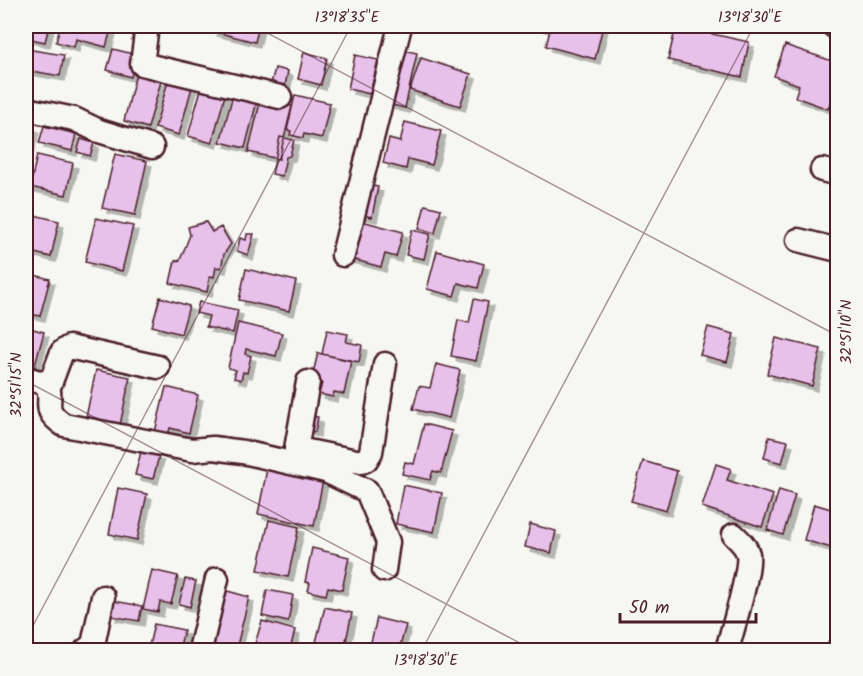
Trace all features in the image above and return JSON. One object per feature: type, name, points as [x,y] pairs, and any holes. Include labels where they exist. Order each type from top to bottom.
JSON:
[{"type":"street","points":[[147,26],[141,64],[280,97]]},
{"type":"street","points":[[343,255],[400,26]]},
{"type":"street","points":[[26,109],[74,119],[99,131],[152,147]]},
{"type":"street","points":[[798,240],[837,250]]},
{"type":"street","points":[[158,367],[69,347],[62,352],[49,387],[48,406],[52,417],[64,425],[192,450],[213,448],[243,452],[326,471],[367,491],[388,542],[384,570]]},
{"type":"street","points":[[243,452],[245,442],[254,440],[361,462],[366,460],[371,452],[385,364]]},
{"type":"street","points":[[26,378],[43,382],[49,387]]},
{"type":"street","points":[[296,449],[308,381]]},
{"type":"street","points":[[727,651],[746,572],[748,554],[734,535]]},
{"type":"street","points":[[200,651],[217,579]]},
{"type":"street","points":[[86,651],[93,645],[103,597]]},
{"type":"building","points":[[26,26],[49,26],[45,42],[26,38]]},
{"type":"building","points":[[60,26],[112,26],[106,47],[76,39],[74,47],[56,42]]},
{"type":"building","points":[[213,26],[259,26],[255,42],[212,31]]},
{"type":"building","points":[[537,26],[603,26],[595,59],[546,46],[550,30]]},
{"type":"building","points":[[676,26],[749,42],[742,77],[668,60]]},
{"type":"building","points":[[785,45],[838,63],[838,80],[828,109],[795,97],[799,85],[774,76]]},
{"type":"building","points":[[26,49],[64,55],[60,76],[26,70]]},
{"type":"building","points":[[113,49],[137,55],[131,77],[107,70]]},
{"type":"building","points":[[399,49],[417,53],[405,108],[388,104]]},
{"type":"building","points":[[304,52],[327,58],[321,85],[298,79]]},
{"type":"building","points":[[355,55],[378,60],[370,94],[348,89]]},
{"type":"building","points":[[421,58],[471,74],[460,106],[410,90]]},
{"type":"building","points":[[275,68],[288,71],[285,86],[271,84]]},
{"type":"building","points":[[136,74],[161,81],[148,128],[124,121]]},
{"type":"building","points":[[168,81],[192,87],[179,135],[155,128]]},
{"type":"building","points":[[201,89],[225,95],[212,143],[188,136]]},
{"type":"building","points":[[233,95],[257,101],[245,148],[220,142]]},
{"type":"building","points":[[295,95],[330,103],[322,138],[304,134],[303,138],[290,135],[291,131],[287,130]]},
{"type":"building","points":[[261,99],[292,106],[279,159],[248,152]]},
{"type":"building","points":[[405,122],[441,131],[432,165],[408,159],[406,169],[383,163],[389,139],[400,142]]},
{"type":"building","points":[[26,125],[34,127],[26,158]]},
{"type":"building","points":[[44,126],[76,134],[72,151],[39,143]]},
{"type":"building","points":[[280,137],[294,140],[290,156],[286,157],[282,176],[272,174]]},
{"type":"building","points":[[81,139],[94,143],[90,156],[77,152]]},
{"type":"building","points":[[115,154],[147,161],[135,215],[102,208]]},
{"type":"building","points":[[37,155],[73,163],[66,195],[30,187]]},
{"type":"building","points":[[364,184],[378,187],[372,217],[357,214]]},
{"type":"building","points":[[425,205],[441,209],[435,233],[419,229]]},
{"type":"building","points":[[26,213],[59,221],[51,257],[26,251]]},
{"type":"building","points":[[96,218],[133,226],[122,271],[85,262]]},
{"type":"building","points":[[358,220],[403,232],[396,257],[385,254],[381,267],[348,258]]},
{"type":"building","points":[[206,222],[212,232],[221,227],[231,244],[224,254],[221,268],[216,267],[214,277],[210,276],[207,292],[170,283],[175,261],[180,260],[190,235],[188,227]]},
{"type":"building","points":[[412,230],[430,234],[424,259],[406,255]]},
{"type":"building","points":[[247,234],[254,234],[248,255],[237,251],[240,238],[246,240]]},
{"type":"building","points":[[437,251],[484,264],[478,288],[458,283],[454,296],[427,289]]},
{"type":"building","points":[[246,269],[296,281],[289,311],[239,300]]},
{"type":"building","points":[[26,273],[50,279],[40,316],[26,313]]},
{"type":"building","points":[[160,297],[189,306],[181,334],[152,326]]},
{"type":"building","points":[[474,299],[488,302],[476,361],[451,356],[458,320],[469,323]]},
{"type":"building","points":[[199,302],[238,310],[233,333],[206,327],[209,316],[196,313]]},
{"type":"building","points":[[238,323],[282,333],[276,356],[246,349],[245,354],[251,356],[247,373],[243,372],[241,380],[234,378],[236,370],[228,368]]},
{"type":"building","points":[[26,327],[44,332],[34,369],[26,367]]},
{"type":"building","points":[[708,327],[734,334],[727,362],[700,355]]},
{"type":"building","points":[[327,330],[348,334],[346,342],[362,345],[359,362],[322,354]]},
{"type":"building","points":[[776,338],[821,349],[812,386],[767,374]]},
{"type":"building","points":[[318,353],[351,361],[344,394],[334,392],[333,397],[319,394],[322,383],[311,381]]},
{"type":"building","points":[[436,364],[460,370],[449,418],[413,409],[419,386],[430,388]]},
{"type":"building","points":[[96,370],[130,377],[119,430],[85,422]]},
{"type":"building","points":[[166,387],[198,395],[189,433],[170,428],[167,439],[154,436]]},
{"type":"building","points":[[307,415],[318,417],[315,432],[304,430]]},
{"type":"building","points":[[424,424],[452,431],[441,473],[433,471],[430,480],[402,474],[405,462],[414,464]]},
{"type":"building","points":[[769,437],[788,441],[782,463],[764,458]]},
{"type":"building","points":[[141,452],[159,456],[153,479],[135,475]]},
{"type":"building","points":[[643,461],[677,471],[666,511],[631,501]]},
{"type":"building","points":[[716,464],[731,469],[727,480],[773,495],[762,527],[702,507]]},
{"type":"building","points":[[267,469],[323,480],[314,526],[258,514]]},
{"type":"building","points":[[403,485],[442,493],[434,532],[396,524]]},
{"type":"building","points":[[118,488],[147,494],[137,540],[109,534]]},
{"type":"building","points":[[837,489],[838,550],[804,540],[814,504],[831,509]]},
{"type":"building","points":[[779,490],[795,495],[783,535],[767,530]]},
{"type":"building","points":[[269,520],[299,527],[288,577],[258,570]]},
{"type":"building","points":[[530,524],[556,531],[551,553],[525,547]]},
{"type":"building","points":[[312,548],[349,557],[342,590],[328,587],[326,595],[308,591],[310,583],[305,582]]},
{"type":"building","points":[[152,570],[178,576],[171,604],[160,602],[158,612],[143,609]]},
{"type":"building","points":[[185,579],[196,581],[190,607],[179,604]]},
{"type":"building","points":[[224,590],[249,597],[236,650],[210,644]]},
{"type":"building","points":[[267,590],[293,595],[288,622],[262,616]]},
{"type":"building","points":[[114,601],[142,606],[139,621],[111,616]]},
{"type":"building","points":[[325,607],[352,613],[344,650],[314,650]]},
{"type":"building","points":[[377,618],[406,625],[399,650],[369,650]]},
{"type":"building","points":[[262,621],[295,630],[290,650],[253,650]]},
{"type":"building","points":[[154,624],[184,630],[179,650],[148,650]]}]
